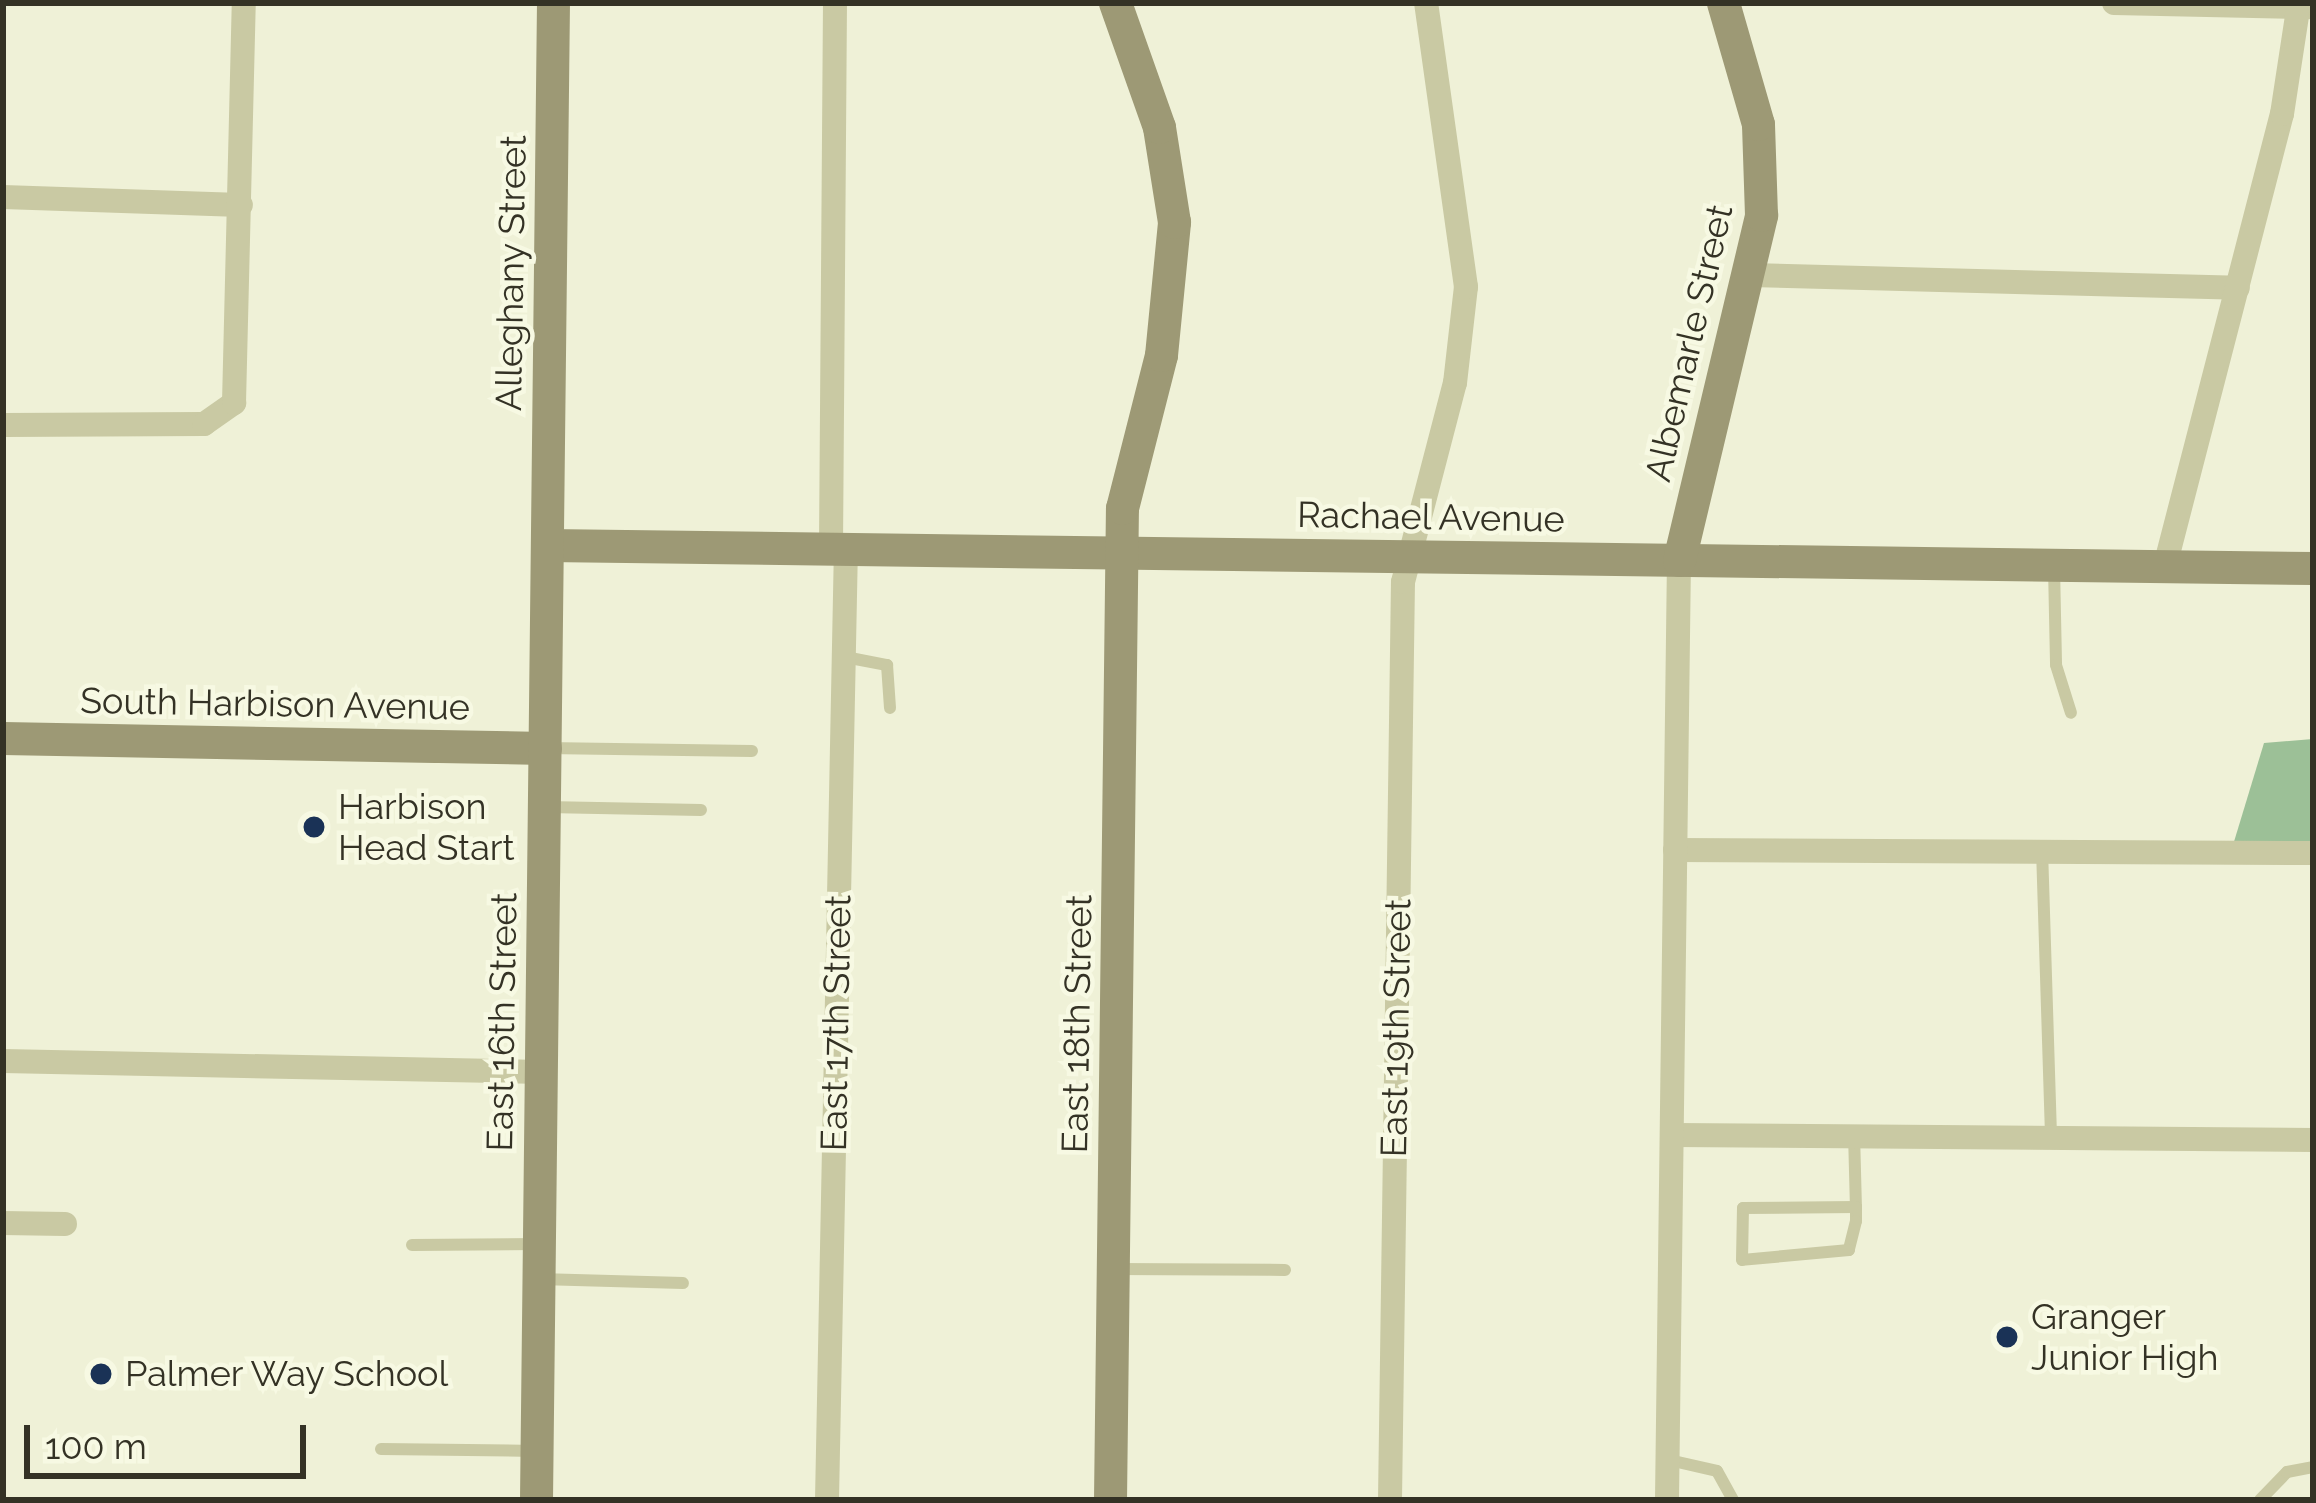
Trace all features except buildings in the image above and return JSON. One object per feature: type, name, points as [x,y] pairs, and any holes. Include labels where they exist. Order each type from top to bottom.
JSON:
[{"type":"street","points":[[4,425],[204,424],[226,413],[241,205],[244,3]]},
{"type":"street","name":"Alleghany Street","points":[[547,544],[553,3]]},
{"type":"street","name":"East 17th Street","points":[[827,1500],[844,657],[838,547],[835,3]]},
{"type":"street","name":"East 18th Street","points":[[1110,1500],[1120,550],[1161,356],[1174,222],[1159,127],[1114,3]]},
{"type":"street","name":"East 19th Street","points":[[1390,1500],[1409,556],[1454,382],[1466,287],[1426,3]]},
{"type":"street","name":"Albemarle Street","points":[[1679,560],[1750,275],[1761,154],[1723,3]]},
{"type":"street","points":[[2114,3],[2304,6],[2238,287],[2165,566]]},
{"type":"street","points":[[3,197],[241,205]]},
{"type":"street","points":[[1750,275],[2238,287]]},
{"type":"street","name":"Rachael Avenue","points":[[547,544],[2313,568]]},
{"type":"street","name":"East 16th Street","points":[[536,1500],[547,544]]},
{"type":"street","points":[[1667,1500],[1679,560]]},
{"type":"street","name":"South Harbison Avenue","points":[[3,738],[545,748]]},
{"type":"street","points":[[1675,850],[2042,848],[2313,853]]},
{"type":"street","points":[[3,1061],[540,1072]]},
{"type":"street","points":[[1675,1135],[1854,1132],[2313,1140]]},
{"type":"street","points":[[3,1223],[65,1224]]},
{"type":"lane","points":[[2054,566],[2056,664],[2071,713]]},
{"type":"lane","points":[[844,657],[887,665],[890,708]]},
{"type":"lane","points":[[545,748],[752,751]]},
{"type":"lane","points":[[545,807],[701,810]]},
{"type":"lane","points":[[2042,848],[2051,1136]]},
{"type":"lane","points":[[1854,1132],[1856,1207],[1849,1250],[1835,1259],[1742,1261],[1743,1208],[1856,1207]]},
{"type":"lane","points":[[412,1245],[538,1244]]},
{"type":"lane","points":[[1112,1268],[1285,1270]]},
{"type":"lane","points":[[538,1279],[683,1282]]},
{"type":"lane","points":[[381,1449],[537,1451]]},
{"type":"lane","points":[[1668,1460],[1717,1471],[1733,1500]]},
{"type":"lane","points":[[2260,1500],[2287,1472],[2313,1467]]},
{"type":"green space","points":[[2313,739],[2313,844],[2233,845],[2264,743]]},
{"type":"place","name":"Harbison Head Start","points":[[314,827]]},
{"type":"place","name":"Granger Junior High","points":[[2007,1337]]},
{"type":"place","name":"Palmer Way School","points":[[101,1374]]}]
